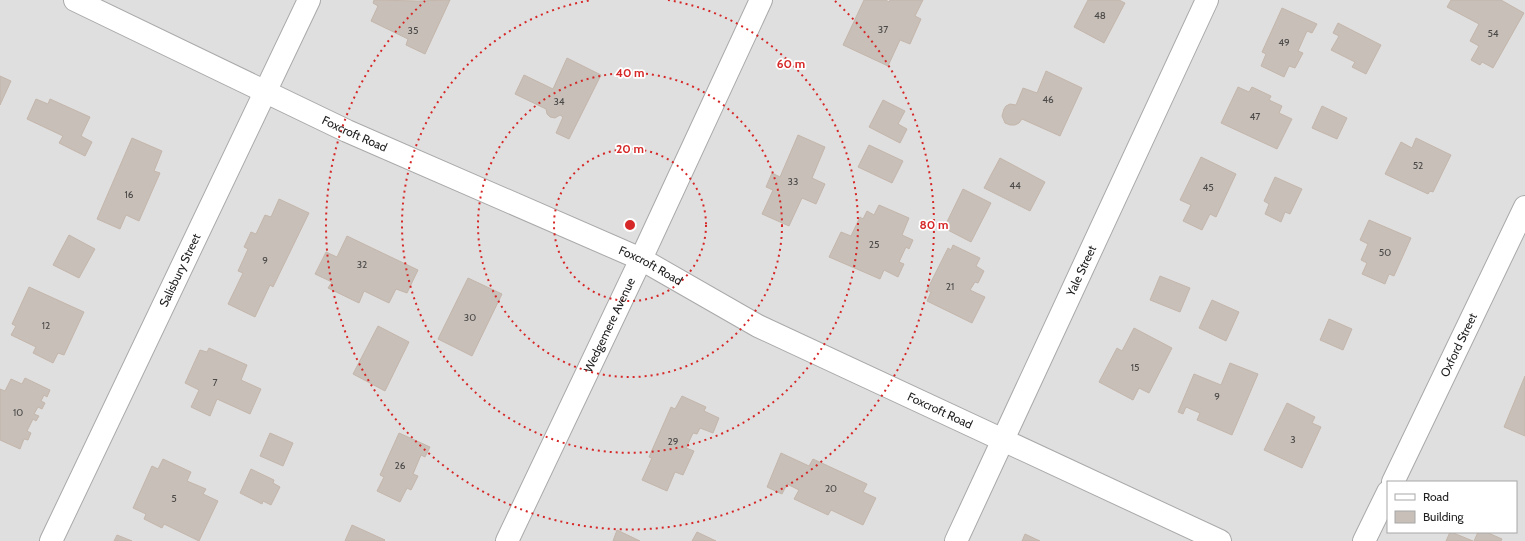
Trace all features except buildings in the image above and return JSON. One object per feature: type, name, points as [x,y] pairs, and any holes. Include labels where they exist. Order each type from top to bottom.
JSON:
[{"type":"street","name":"Foxcroft Road","points":[[76,0],[347,131],[641,259],[758,326],[1220,541]]},
{"type":"street","name":"Salisbury Street","points":[[51,541],[308,0]]},
{"type":"street","name":"Wedgemere Avenue","points":[[507,541],[641,259],[761,0]]},
{"type":"street","name":"Yale Street","points":[[956,541],[1207,0]]},
{"type":"street","name":"Oxford Street","points":[[1393,481],[1525,207]]},
{"type":"street","points":[[1364,541],[1387,494]]},
{"type":"shaded area","points":[[0,0],[1525,0],[1525,541],[0,541]]}]
